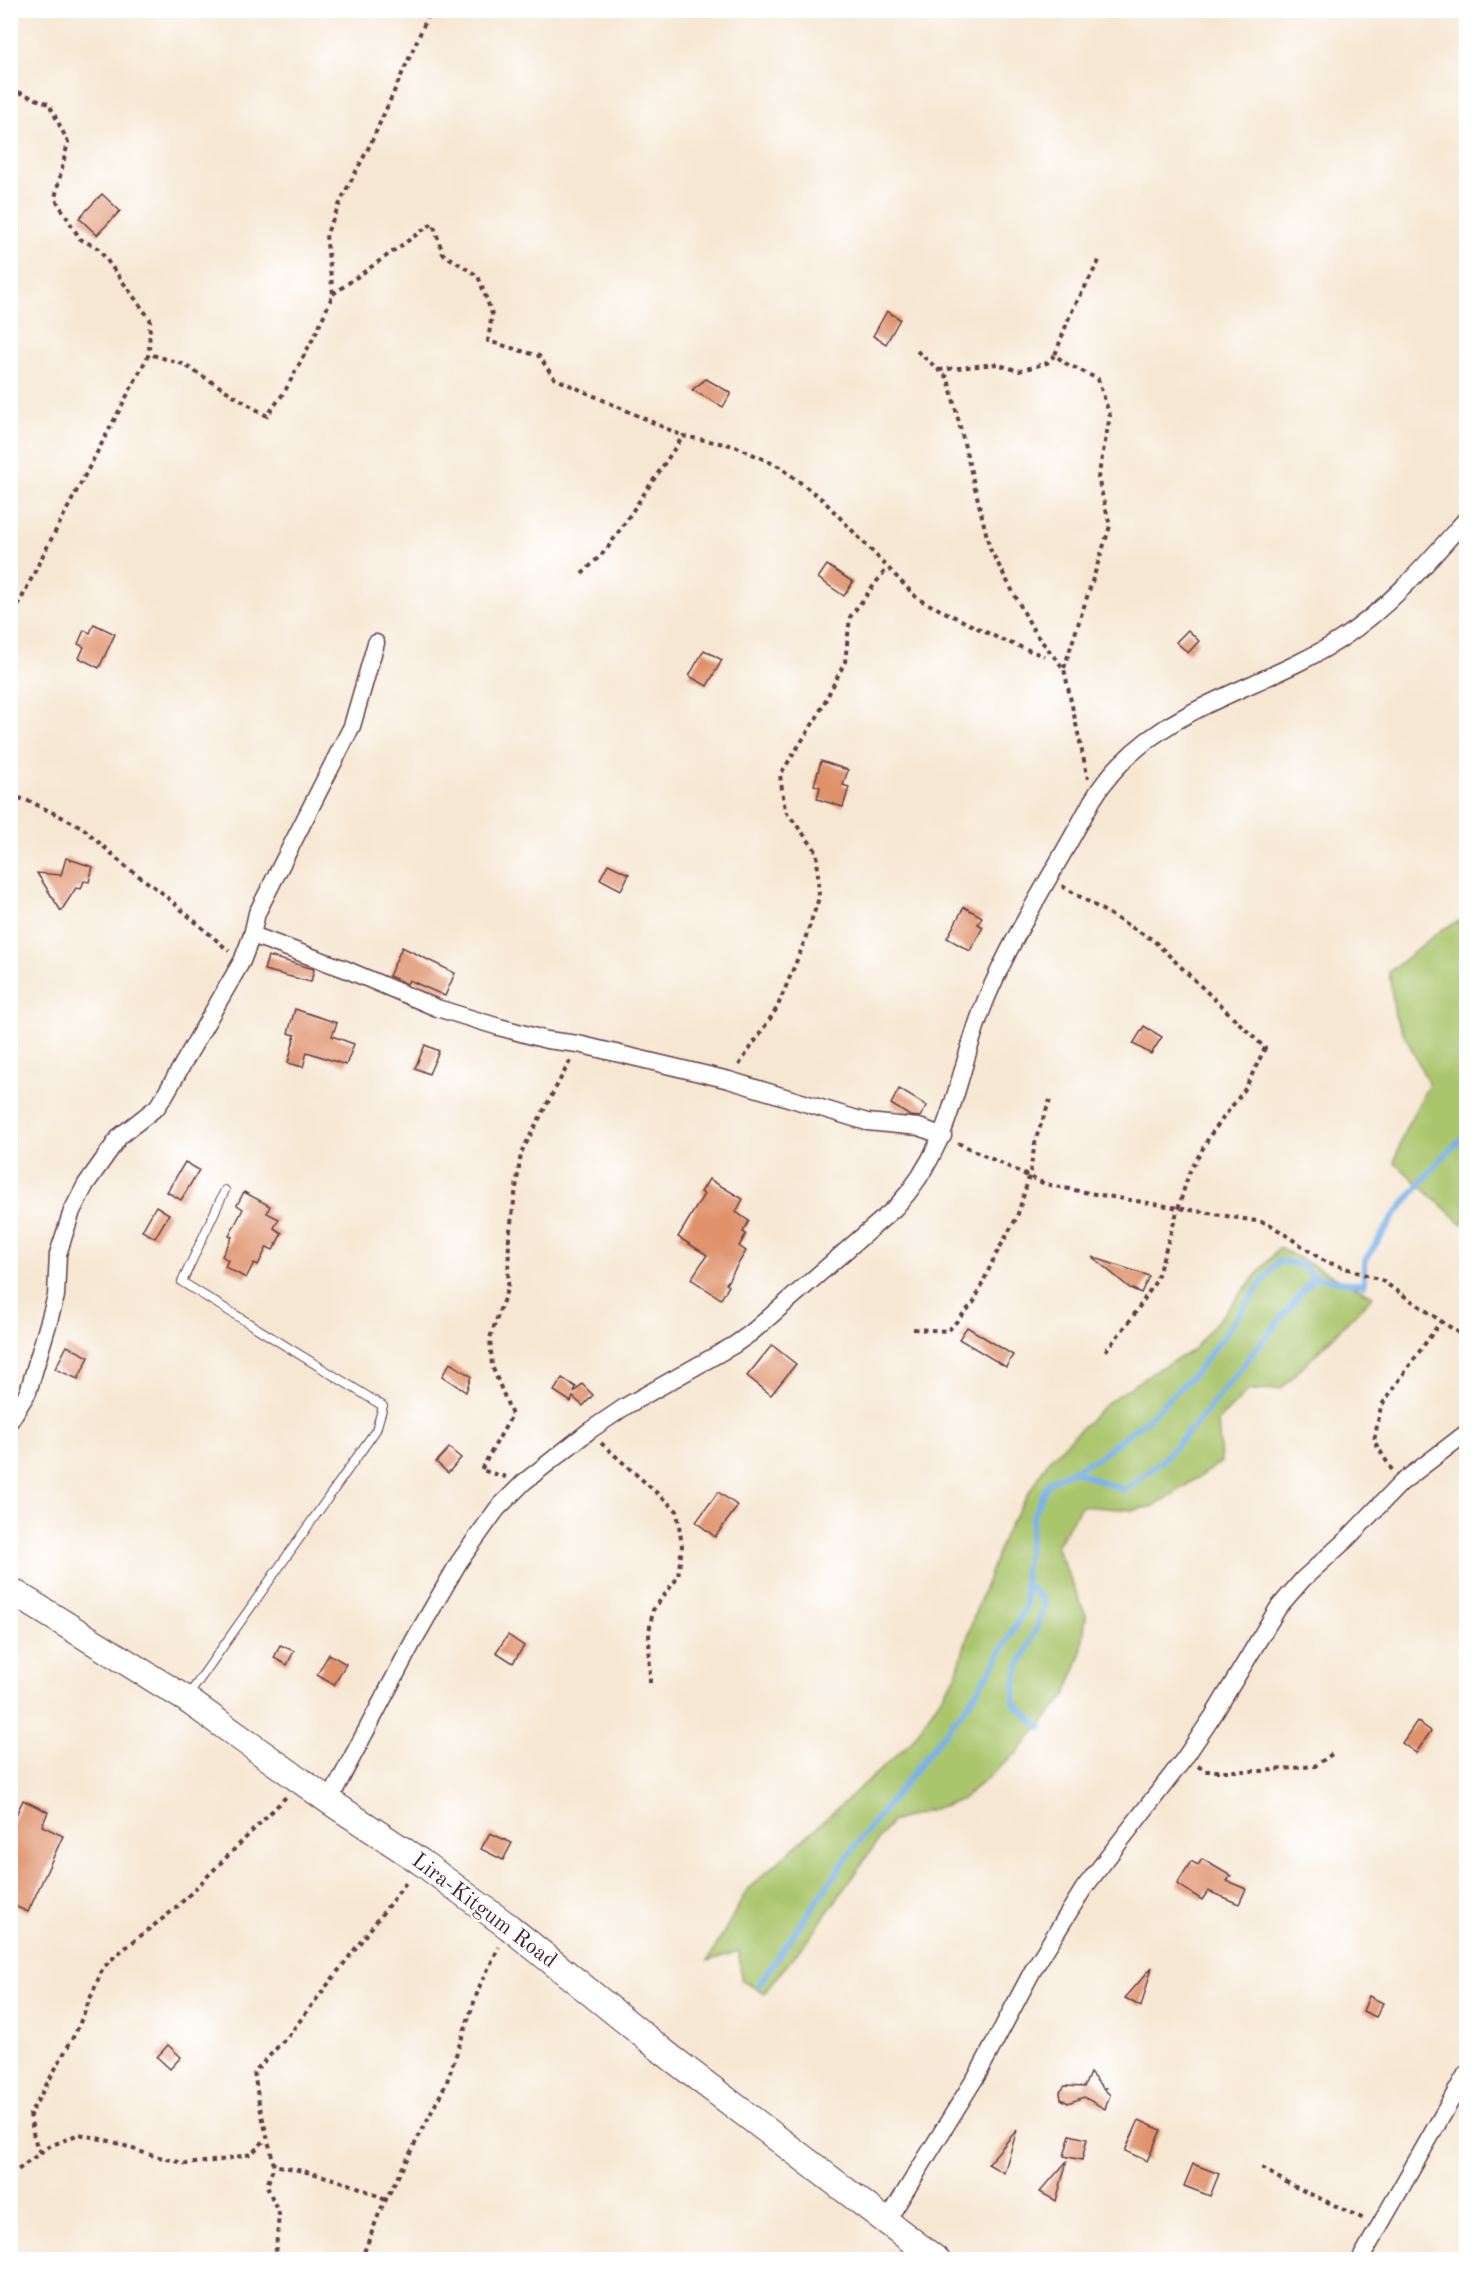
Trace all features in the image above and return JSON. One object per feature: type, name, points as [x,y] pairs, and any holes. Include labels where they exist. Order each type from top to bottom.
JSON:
[{"type":"main road","name":"Lira-Kitgum Road","points":[[10,1590],[186,1699],[329,1801],[421,1862],[509,1927],[669,2056],[937,2259]]},
{"type":"street","points":[[329,1801],[414,1640],[459,1562],[497,1509],[524,1482],[589,1431],[626,1406],[751,1333],[895,1209],[923,1174],[943,1136],[986,1001],[1049,878],[1104,781],[1116,767],[1186,714],[1306,659],[1351,632],[1403,589],[1467,519]]},
{"type":"street","points":[[10,1421],[28,1392],[46,1333],[56,1296],[58,1254],[72,1211],[86,1184],[120,1136],[143,1119],[165,1095],[242,960],[252,935],[257,913],[352,726],[376,643]]},
{"type":"street","points":[[252,935],[345,969],[437,1008],[547,1040],[578,1044],[729,1080],[867,1122],[919,1126],[943,1136]]},
{"type":"street","points":[[887,2221],[979,2072],[1033,1970],[1084,1888],[1184,1759],[1213,1716],[1278,1608],[1303,1579],[1347,1539],[1401,1483],[1467,1433]]},
{"type":"street","points":[[1360,2259],[1467,2074]]},
{"type":"lane","points":[[186,1699],[376,1431],[383,1406],[182,1282],[225,1190]]},
{"type":"path","points":[[149,354],[183,364],[267,416],[285,391],[317,332],[333,294],[326,235],[344,194],[370,145],[428,16]]},
{"type":"path","points":[[10,89],[49,104],[68,142],[55,198],[80,239],[98,248],[150,319],[149,354],[10,622]]},
{"type":"path","points":[[333,294],[433,223],[443,254],[478,276],[492,314],[488,341],[539,356],[554,378],[684,436],[735,446],[780,467],[823,500],[918,599],[1000,639],[1044,656]]},
{"type":"path","points":[[939,370],[996,364],[1019,370],[1047,363],[1055,355],[1070,315],[1101,257]]},
{"type":"path","points":[[917,351],[948,378],[990,549],[1035,633],[1064,669],[1092,801]]},
{"type":"path","points":[[1055,355],[1065,363],[1098,379],[1110,416],[1098,478],[1110,526],[1064,669]]},
{"type":"path","points":[[582,574],[607,549],[684,436]]},
{"type":"path","points":[[729,1080],[777,1008],[802,948],[819,898],[818,852],[785,810],[780,775],[817,717],[845,662],[850,616],[887,568]]},
{"type":"path","points":[[10,795],[31,802],[82,828],[125,866],[161,892],[242,960]]},
{"type":"path","points":[[1049,878],[1153,940],[1265,1048],[1245,1089],[1211,1134],[1189,1173],[1156,1281],[1132,1318],[1102,1354]]},
{"type":"path","points":[[524,1482],[481,1470],[512,1415],[492,1366],[490,1338],[508,1287],[509,1237],[521,1153],[559,1085],[578,1044]]},
{"type":"path","points":[[913,1329],[948,1331],[974,1302],[995,1256],[1017,1218],[1029,1177],[1036,1138],[1050,1100]]},
{"type":"path","points":[[943,1136],[1045,1184],[1268,1222],[1324,1261],[1381,1280],[1467,1338]]},
{"type":"path","points":[[1401,1483],[1374,1441],[1381,1406],[1408,1371],[1440,1321]]},
{"type":"path","points":[[589,1431],[676,1511],[682,1546],[678,1577],[653,1610],[649,1632],[650,1684]]},
{"type":"path","points":[[1184,1759],[1205,1771],[1262,1772],[1315,1766],[1332,1755]]},
{"type":"path","points":[[40,2153],[34,2138],[30,2114],[76,2032],[103,1968],[176,1908],[228,1858],[292,1790],[296,1776]]},
{"type":"path","points":[[272,2259],[276,2249],[279,2214],[267,2186],[274,2165],[266,2139],[254,2072],[289,2035],[421,1862]]},
{"type":"path","points":[[361,2259],[386,2200],[447,2084],[480,1985],[509,1927]]},
{"type":"path","points":[[10,2172],[15,2172],[48,2147],[79,2134],[187,2164],[250,2154],[266,2139]]},
{"type":"path","points":[[274,2165],[326,2176],[364,2188],[386,2200]]},
{"type":"path","points":[[1262,2168],[1289,2184],[1378,2226]]},
{"type":"green space","points":[[1466,918],[1466,1217],[1462,1224],[1394,1162],[1406,1128],[1429,1084],[1395,1016],[1389,972],[1441,930]]},
{"type":"green space","points":[[1279,1248],[1373,1296],[1281,1389],[1249,1390],[1218,1421],[1221,1462],[1155,1506],[1132,1510],[1081,1506],[1056,1546],[1086,1615],[1081,1654],[1066,1695],[1017,1753],[961,1800],[891,1822],[810,1937],[764,1993],[741,1979],[739,1951],[708,1961],[747,1890],[911,1742],[956,1675],[974,1616],[1005,1533],[1048,1461],[1107,1403],[1156,1370],[1192,1351]]},
{"type":"building","points":[[102,194],[120,211],[97,235],[79,218]]},
{"type":"building","points":[[887,311],[900,319],[886,344],[873,336]]},
{"type":"building","points":[[706,379],[731,393],[723,407],[692,390]]},
{"type":"building","points":[[827,565],[853,582],[844,596],[818,578]]},
{"type":"building","points":[[94,624],[115,634],[99,668],[79,658],[84,647],[78,644],[84,630],[90,633]]},
{"type":"building","points":[[1188,630],[1199,641],[1188,653],[1176,642]]},
{"type":"building","points":[[704,650],[722,660],[707,686],[689,676]]},
{"type":"building","points":[[821,761],[848,770],[843,785],[849,787],[843,807],[817,799],[820,787],[814,785]]},
{"type":"building","points":[[66,858],[93,867],[89,882],[84,881],[81,889],[76,888],[61,911],[37,873],[61,875]]},
{"type":"building","points":[[608,864],[629,874],[621,890],[600,879]]},
{"type":"building","points":[[964,907],[982,917],[978,924],[983,927],[970,951],[947,938]]},
{"type":"building","points":[[402,947],[455,973],[445,996],[409,980],[407,984],[389,976]]},
{"type":"building","points":[[268,956],[314,969],[311,982],[264,970]]},
{"type":"building","points":[[295,1009],[337,1023],[332,1036],[354,1044],[346,1065],[307,1052],[303,1067],[288,1063],[295,1035],[288,1033]]},
{"type":"building","points":[[1144,1026],[1162,1037],[1151,1054],[1133,1044]]},
{"type":"building","points":[[425,1045],[439,1051],[429,1074],[415,1068]]},
{"type":"building","points":[[899,1089],[927,1106],[920,1117],[910,1116],[891,1104]]},
{"type":"building","points":[[185,1162],[199,1170],[181,1200],[167,1192]]},
{"type":"building","points":[[709,1179],[743,1199],[736,1212],[749,1221],[743,1232],[746,1234],[739,1246],[746,1251],[726,1284],[729,1286],[721,1299],[691,1279],[707,1255],[678,1237],[704,1194],[701,1192]]},
{"type":"building","points":[[244,1192],[270,1206],[267,1213],[279,1219],[274,1228],[282,1233],[273,1250],[267,1247],[258,1265],[254,1263],[246,1278],[225,1267],[228,1260],[222,1256],[243,1209],[237,1205]]},
{"type":"building","points":[[156,1206],[169,1214],[155,1238],[142,1231]]},
{"type":"building","points":[[1092,1257],[1149,1276],[1141,1293],[1130,1288]]},
{"type":"building","points":[[967,1327],[1013,1355],[1006,1367],[959,1339]]},
{"type":"building","points":[[772,1345],[796,1364],[771,1395],[747,1376]]},
{"type":"building","points":[[67,1346],[89,1357],[78,1379],[55,1369]]},
{"type":"building","points":[[450,1363],[471,1376],[466,1392],[442,1376]]},
{"type":"building","points":[[562,1378],[576,1387],[574,1393],[582,1384],[593,1395],[583,1406],[573,1397],[571,1402],[554,1391]]},
{"type":"building","points":[[449,1448],[461,1458],[448,1473],[436,1462]]},
{"type":"building","points":[[718,1492],[738,1506],[715,1537],[696,1522]]},
{"type":"building","points":[[508,1635],[524,1646],[513,1663],[496,1652]]},
{"type":"building","points":[[280,1645],[294,1651],[287,1665],[274,1658]]},
{"type":"building","points":[[329,1654],[346,1664],[334,1685],[317,1675]]},
{"type":"building","points":[[1417,1721],[1431,1731],[1416,1753],[1402,1743]]},
{"type":"building","points":[[23,1800],[48,1812],[42,1826],[63,1836],[28,1912],[10,1904],[10,1828]]},
{"type":"building","points":[[490,1833],[512,1843],[503,1860],[481,1849]]},
{"type":"building","points":[[1202,1859],[1231,1876],[1227,1881],[1246,1889],[1239,1904],[1208,1891],[1202,1900],[1177,1884],[1191,1861],[1198,1865]]},
{"type":"building","points":[[1152,1967],[1141,2007],[1125,1998]]},
{"type":"building","points":[[1369,1996],[1383,2003],[1376,2017],[1363,2011]]},
{"type":"building","points":[[168,2045],[181,2057],[170,2069],[157,2057]]},
{"type":"building","points":[[1090,2073],[1103,2088],[1107,2088],[1104,2089],[1110,2095],[1105,2109],[1084,2097],[1068,2103],[1061,2099],[1060,2092],[1065,2086],[1084,2087]]},
{"type":"building","points":[[1139,2120],[1161,2130],[1147,2161],[1125,2151]]},
{"type":"building","points":[[1017,2130],[1004,2173],[988,2164]]},
{"type":"building","points":[[1070,2135],[1087,2139],[1082,2160],[1064,2156]]},
{"type":"building","points":[[1067,2161],[1056,2201],[1040,2192]]},
{"type":"building","points":[[1193,2164],[1219,2174],[1210,2196],[1184,2186]]},
{"type":"waterway","points":[[1072,1471],[1125,1490],[1162,1461],[1201,1418],[1314,1277],[1364,1285],[1364,1262],[1397,1212],[1438,1162],[1466,1134]]},
{"type":"waterway","points":[[759,1984],[855,1846],[968,1704],[994,1665],[1026,1606],[1025,1571],[1033,1516],[1049,1482],[1096,1459],[1149,1418],[1199,1369],[1278,1261],[1302,1265],[1314,1277]]},
{"type":"waterway","points":[[1026,1584],[1045,1602],[1039,1623],[1018,1669],[1013,1702],[1041,1728]]}]
